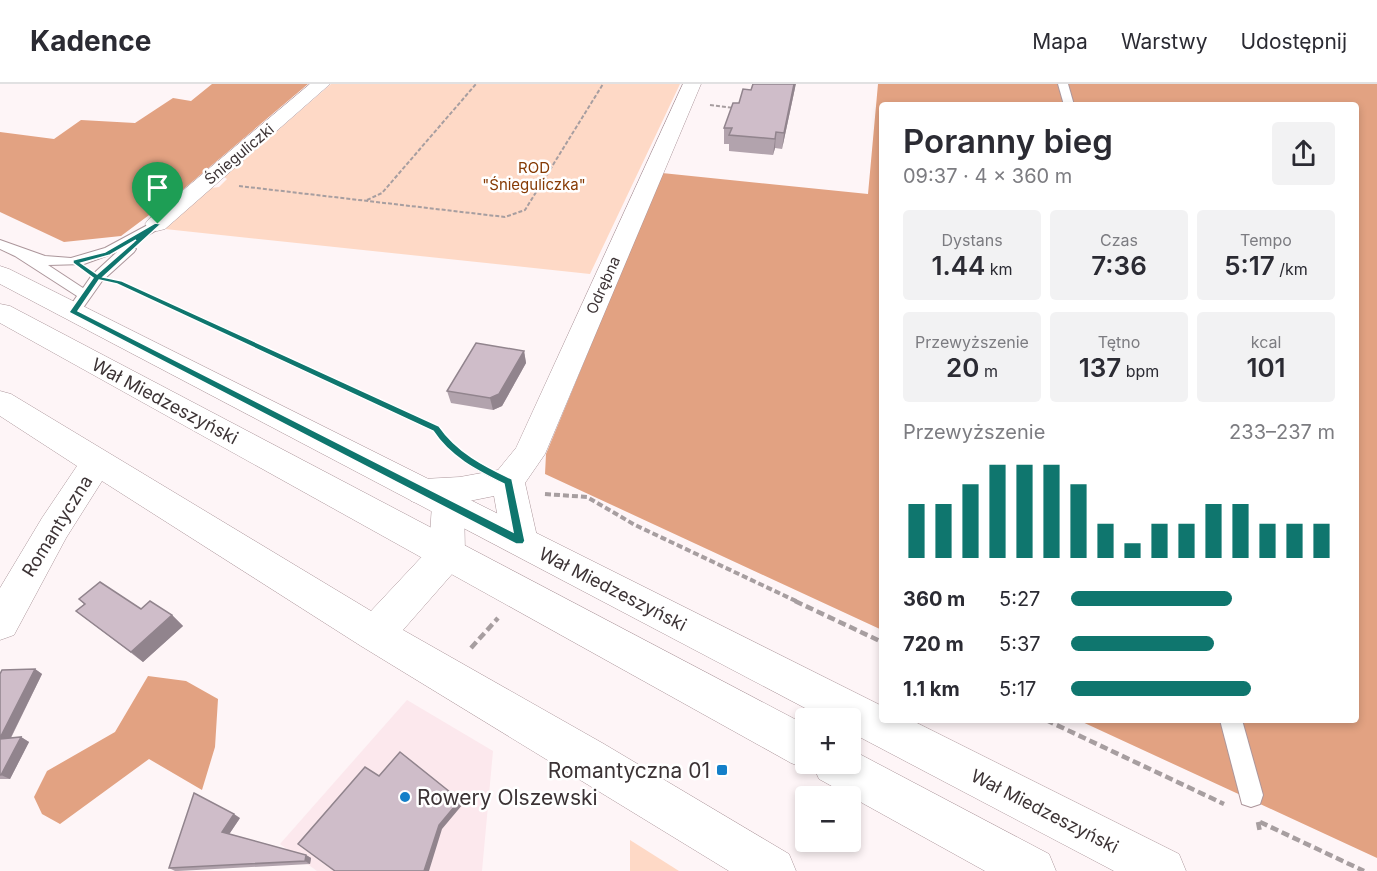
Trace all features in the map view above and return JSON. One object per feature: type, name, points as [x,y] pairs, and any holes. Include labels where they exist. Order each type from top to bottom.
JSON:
[{"type":"street","name":"Śnieguliczki","points":[[158,224],[321,84]]},
{"type":"street","name":"Odrębna","points":[[508,481],[529,454],[697,94]]},
{"type":"street","name":"Wał Miedzeszyński","points":[[0,274],[80,304],[436,499],[1162,871]]},
{"type":"street","name":"Wał Miedzeszyński","points":[[0,312],[795,742]]},
{"type":"street","points":[[0,402],[375,634],[589,759],[772,871]]},
{"type":"street","name":"Romantyczna","points":[[0,623],[54,528],[98,461]]},
{"type":"street","points":[[375,634],[447,554],[436,499],[460,489],[508,481],[520,541]]},
{"type":"street","points":[[853,774],[1032,871]]},
{"type":"lane","points":[[1063,84],[1068,102]]},
{"type":"lane","points":[[0,244],[20,253],[54,262],[75,262],[107,253],[158,224]]},
{"type":"lane","points":[[20,253],[80,304],[97,278],[158,224]]},
{"type":"lane","points":[[1233,723],[1249,805]]},
{"type":"path","points":[[367,201],[382,193],[476,84]]},
{"type":"path","points":[[234,185],[505,217],[525,210],[603,84]]},
{"type":"path","points":[[697,94],[741,108]]},
{"type":"path","points":[[97,278],[119,282],[436,429],[447,445],[484,470],[537,494],[587,497],[635,525],[879,641]]},
{"type":"path","points":[[1052,723],[1226,806]]},
{"type":"path","points":[[1249,805],[1364,871]]},
{"type":"shaded area","points":[[212,84],[308,84],[180,192],[121,236],[64,242],[0,212],[0,132],[54,139],[81,120],[135,123],[173,98],[191,101]]},
{"type":"shaded area","points":[[878,84],[1377,84],[1377,858],[1084,723],[1359,723],[1359,102],[879,102],[879,629],[545,474],[546,454],[662,173],[868,194]]},
{"type":"shaded area","points":[[148,676],[186,681],[218,699],[215,747],[202,790],[149,759],[60,824],[42,814],[34,797],[47,771],[115,732]]},
{"type":"shaded area","name":"Rowery Olszewski","points":[[407,700],[493,751],[482,871],[317,871],[280,844]]},
{"type":"green space","name":"ROD \"Śnieguliczka\"","points":[[331,84],[680,84],[590,274],[165,229],[211,188],[219,187],[227,179],[224,177]]},
{"type":"green space","points":[[630,840],[679,871],[630,871]]},
{"type":"building","points":[[753,84],[794,84],[784,133],[776,132],[775,139],[729,135],[732,128],[724,128],[733,103],[739,103],[743,89],[751,90]]},
{"type":"building","points":[[476,343],[524,351],[499,394],[490,398],[447,391]]},
{"type":"building","points":[[100,582],[141,609],[150,601],[172,615],[131,652],[76,611],[85,604],[79,599]]},
{"type":"building","points":[[35,669],[0,738],[0,674],[2,670]]},
{"type":"building","points":[[21,737],[1,775],[0,775],[0,739]]},
{"type":"building","points":[[400,752],[460,800],[439,825],[424,871],[335,871],[298,844],[365,767],[379,776]]},
{"type":"building","points":[[194,793],[234,814],[222,832],[306,855],[305,861],[169,868]]},
{"type":"place","name":"Romantyczna 01","points":[[722,770]]},
{"type":"place","name":"Rowery Olszewski","points":[[405,797]]},
{"type":"route","points":[[158,224],[97,278],[73,312],[520,541],[508,481],[484,470],[447,445],[436,429],[119,282],[97,278],[75,262],[107,253],[158,224]]}]
